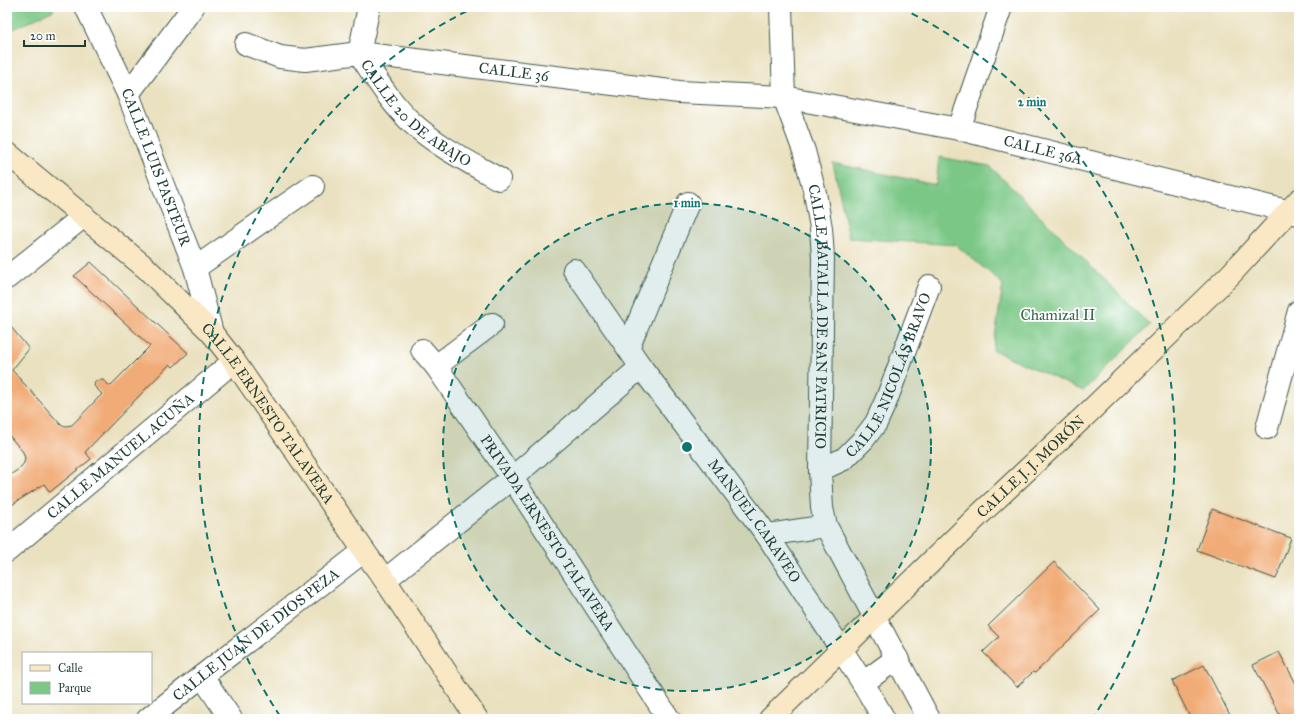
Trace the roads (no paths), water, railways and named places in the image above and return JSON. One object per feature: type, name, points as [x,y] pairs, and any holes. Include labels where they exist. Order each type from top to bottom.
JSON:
[{"type":"street","name":"CALLE LUIS PASTEUR","points":[[86,7],[128,94],[195,268],[212,334]]},
{"type":"street","points":[[128,94],[193,7]]},
{"type":"street","name":"CALLE 20 DE ABAJO","points":[[369,7],[359,54],[377,80],[412,122],[441,145],[499,179]]},
{"type":"street","name":"CALLE BATALLA DE SAN PATRICIO","points":[[781,7],[784,97],[804,151],[815,193],[821,228],[823,258],[820,470],[822,508],[826,526],[929,719]]},
{"type":"street","points":[[959,129],[1001,7]]},
{"type":"street","name":"CALLE 36","points":[[246,44],[280,57],[305,60],[359,54],[679,92],[784,97]]},
{"type":"street","name":"CALLE 36A","points":[[784,97],[959,129],[1295,208]]},
{"type":"street","name":"CALLE ERNESTO TALAVERA","points":[[7,153],[146,268],[212,334],[234,362],[385,580],[476,719]]},
{"type":"street","points":[[195,268],[312,186]]},
{"type":"street","points":[[628,348],[688,203]]},
{"type":"street","name":"CALLE J. J. MORÓN","points":[[770,719],[979,515],[1089,412],[1230,275],[1295,208]]},
{"type":"street","points":[[7,278],[84,216]]},
{"type":"street","name":"MANUEL CARAVEO","points":[[574,270],[641,367],[767,535],[863,683],[884,719]]},
{"type":"street","name":"CALLE NICOLÁS BRAVO","points":[[820,470],[844,459],[863,440],[876,423],[886,401],[929,286]]},
{"type":"street","points":[[1267,428],[1299,311]]},
{"type":"street","points":[[436,366],[492,324]]},
{"type":"street","name":"PRIVADA ERNESTO TALAVERA","points":[[422,350],[436,366],[512,478],[669,719]]},
{"type":"street","name":"CALLE MANUEL ACUÑA","points":[[7,551],[234,362]]},
{"type":"street","points":[[385,580],[512,478],[641,367]]},
{"type":"street","points":[[767,535],[826,526]]},
{"type":"street","name":"CALLE JUAN DE DIOS PEZA","points":[[148,719],[364,551]]},
{"type":"street","points":[[863,683],[897,658]]},
{"type":"street","points":[[202,676],[231,719]]},
{"type":"park label","name":"Chamizal II","points":[[1058,315]]}]
